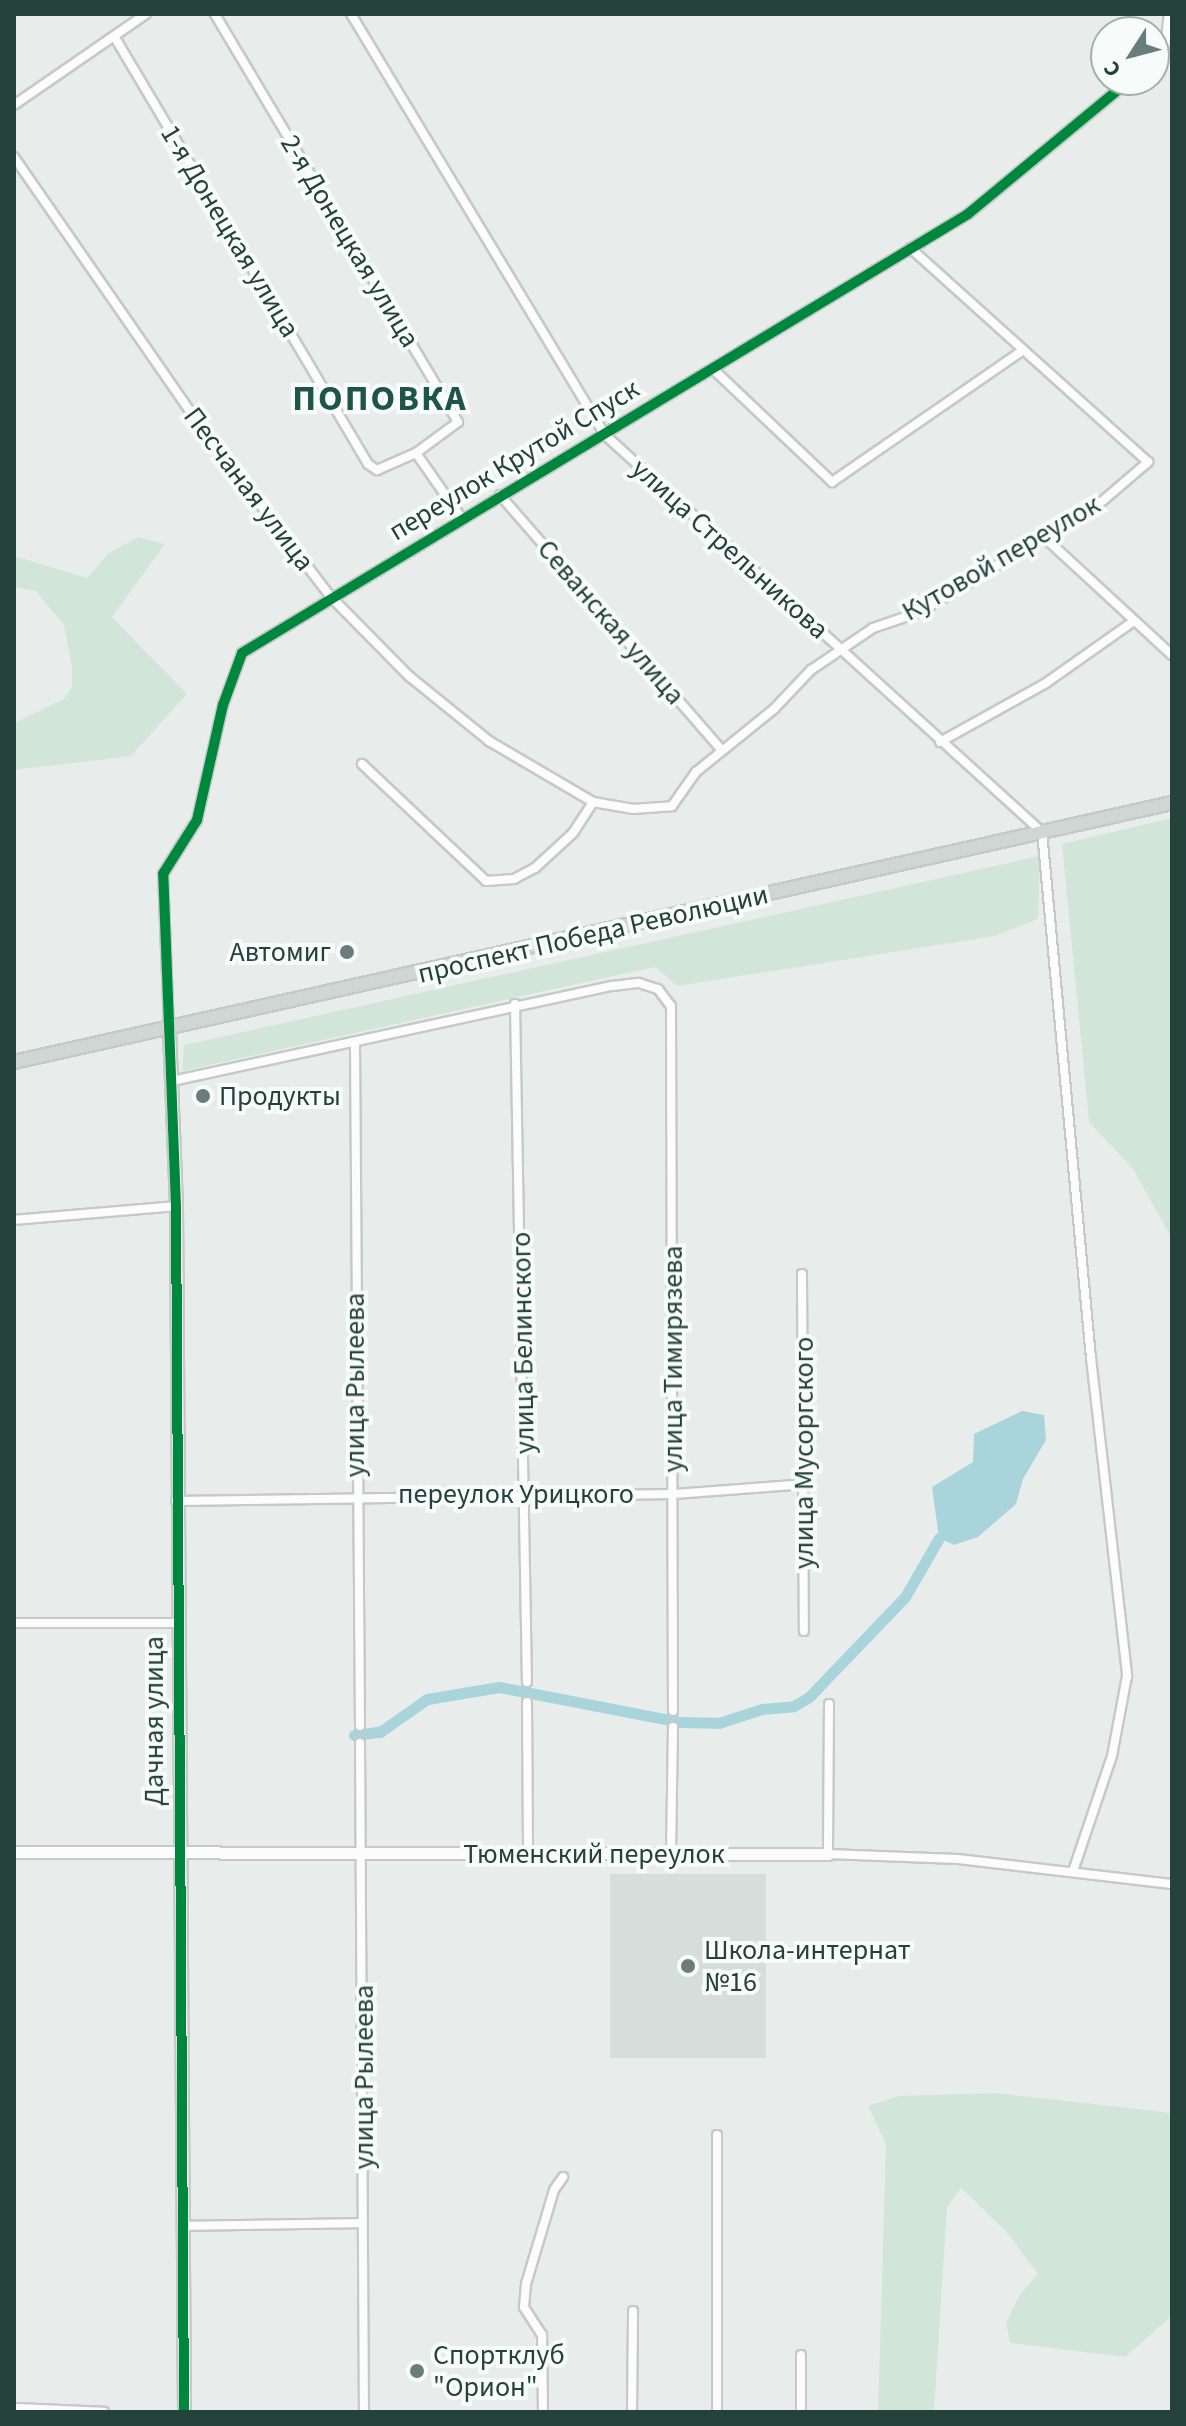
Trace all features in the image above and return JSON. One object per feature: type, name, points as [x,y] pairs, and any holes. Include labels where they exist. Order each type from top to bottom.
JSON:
[{"type":"main road","name":"проспект Победа Революции","points":[[14,1062],[169,1031],[1172,803]]},
{"type":"street","points":[[14,105],[146,14]]},
{"type":"street","name":"2-я Донецкая улица","points":[[215,14],[458,422],[416,453]]},
{"type":"street","name":"улица Стрельникова","points":[[351,14],[604,434],[1042,832]]},
{"type":"street","name":"1-я Донецкая улица","points":[[114,36],[368,464],[377,470],[416,453]]},
{"type":"street","name":"переулок Крутой Спуск","points":[[169,1031],[163,874],[197,820],[223,705],[242,653],[968,214],[1111,96]]},
{"type":"street","name":"Песчаная улица","points":[[14,157],[199,424],[331,597],[410,677],[489,741],[593,802],[633,809],[672,806]]},
{"type":"street","points":[[714,370],[832,482],[1023,350],[910,248]]},
{"type":"street","name":"Кутовой переулок","points":[[672,806],[696,772],[840,650],[873,628],[920,612],[1099,504],[1148,462],[1023,350]]},
{"type":"street","points":[[416,453],[462,519]]},
{"type":"street","name":"Севанская улица","points":[[500,495],[721,749]]},
{"type":"street","points":[[1044,537],[1172,655]]},
{"type":"street","points":[[940,742],[1046,683],[1134,621]]},
{"type":"street","points":[[362,764],[486,881],[514,879],[535,868],[573,833],[593,802]]},
{"type":"street","points":[[1042,832],[1091,1358],[1127,1676],[1112,1756],[1073,1871]]},
{"type":"street","name":"улица Тимирязева","points":[[515,1004],[639,983],[658,989],[671,1006],[673,1711]]},
{"type":"street","points":[[172,1081],[355,1043],[515,1004]]},
{"type":"street","name":"улица Белинского","points":[[515,1004],[527,1682]]},
{"type":"street","name":"Дачная улица","points":[[169,1031],[176,1206],[184,2412]]},
{"type":"street","name":"улица Рылеева","points":[[355,1043],[355,1495],[360,1726]]},
{"type":"street","points":[[14,1220],[176,1206]]},
{"type":"street","name":"улица Мусоргского","points":[[802,1274],[807,1484],[804,1631]]},
{"type":"street","name":"переулок Урицкого","points":[[176,1501],[355,1495],[673,1494],[807,1484]]},
{"type":"street","points":[[14,1623],[178,1623]]},
{"type":"street","points":[[527,1702],[528,1853]]},
{"type":"street","points":[[828,1854],[829,1704]]},
{"type":"street","points":[[671,1854],[673,1727]]},
{"type":"street","name":"улица Рылеева","points":[[360,1743],[365,1854],[364,2412]]},
{"type":"street","name":"Тюменский переулок","points":[[14,1852],[828,1854],[1073,1871],[1172,1884]]},
{"type":"street","points":[[717,2135],[717,2412]]},
{"type":"street","points":[[543,2412],[542,2335],[524,2307],[526,2284],[554,2190],[563,2177]]},
{"type":"street","points":[[182,2226],[363,2223]]},
{"type":"street","points":[[632,2412],[633,2311]]},
{"type":"street","points":[[801,2355],[801,2412]]},
{"type":"street","points":[[14,2408],[104,2412]]},
{"type":"shaded area","name":"Школа-интернат №16","points":[[610,1874],[766,1874],[766,2058],[610,2058]]},
{"type":"green space","points":[[138,537],[165,544],[112,617],[187,694],[131,756],[14,770],[14,723],[64,699],[72,687],[72,667],[64,625],[36,591],[14,587],[14,556],[87,578],[109,553]]},
{"type":"green space","points":[[1172,818],[1172,1239],[1133,1169],[1089,1122],[1062,844]]},
{"type":"green space","points":[[1040,856],[1038,919],[995,936],[677,986],[655,967],[182,1071],[184,1045]]},
{"type":"green space","points":[[996,2093],[1172,2113],[1172,2316],[1125,2357],[1010,2343],[1006,2323],[1019,2296],[1038,2274],[1005,2230],[961,2188],[947,2207],[934,2412],[878,2412],[886,2144],[868,2106],[899,2096]]},
{"type":"water","points":[[1022,1411],[1044,1415],[1046,1440],[1023,1479],[1016,1504],[978,1537],[954,1545],[939,1538],[932,1487],[973,1462],[974,1434]]},
{"type":"waterway","points":[[354,1735],[380,1732],[427,1699],[499,1687],[680,1722],[719,1723],[762,1709],[794,1706],[809,1697],[905,1597],[939,1538]]},
{"type":"cycle path","points":[[184,2412],[176,1206],[163,874],[197,820],[223,705],[242,653],[968,214],[1111,96]]},
{"type":"place","name":"Автомиг","points":[[347,952]]},
{"type":"place","name":"Продукты","points":[[203,1096]]},
{"type":"place","name":"Школа-интернат №16","points":[[688,1966]]},
{"type":"place","name":"Спортклуб \"Орион\"","points":[[417,2371]]},
{"type":"district","name":"ПОПОВКА","points":[[380,399]]}]
